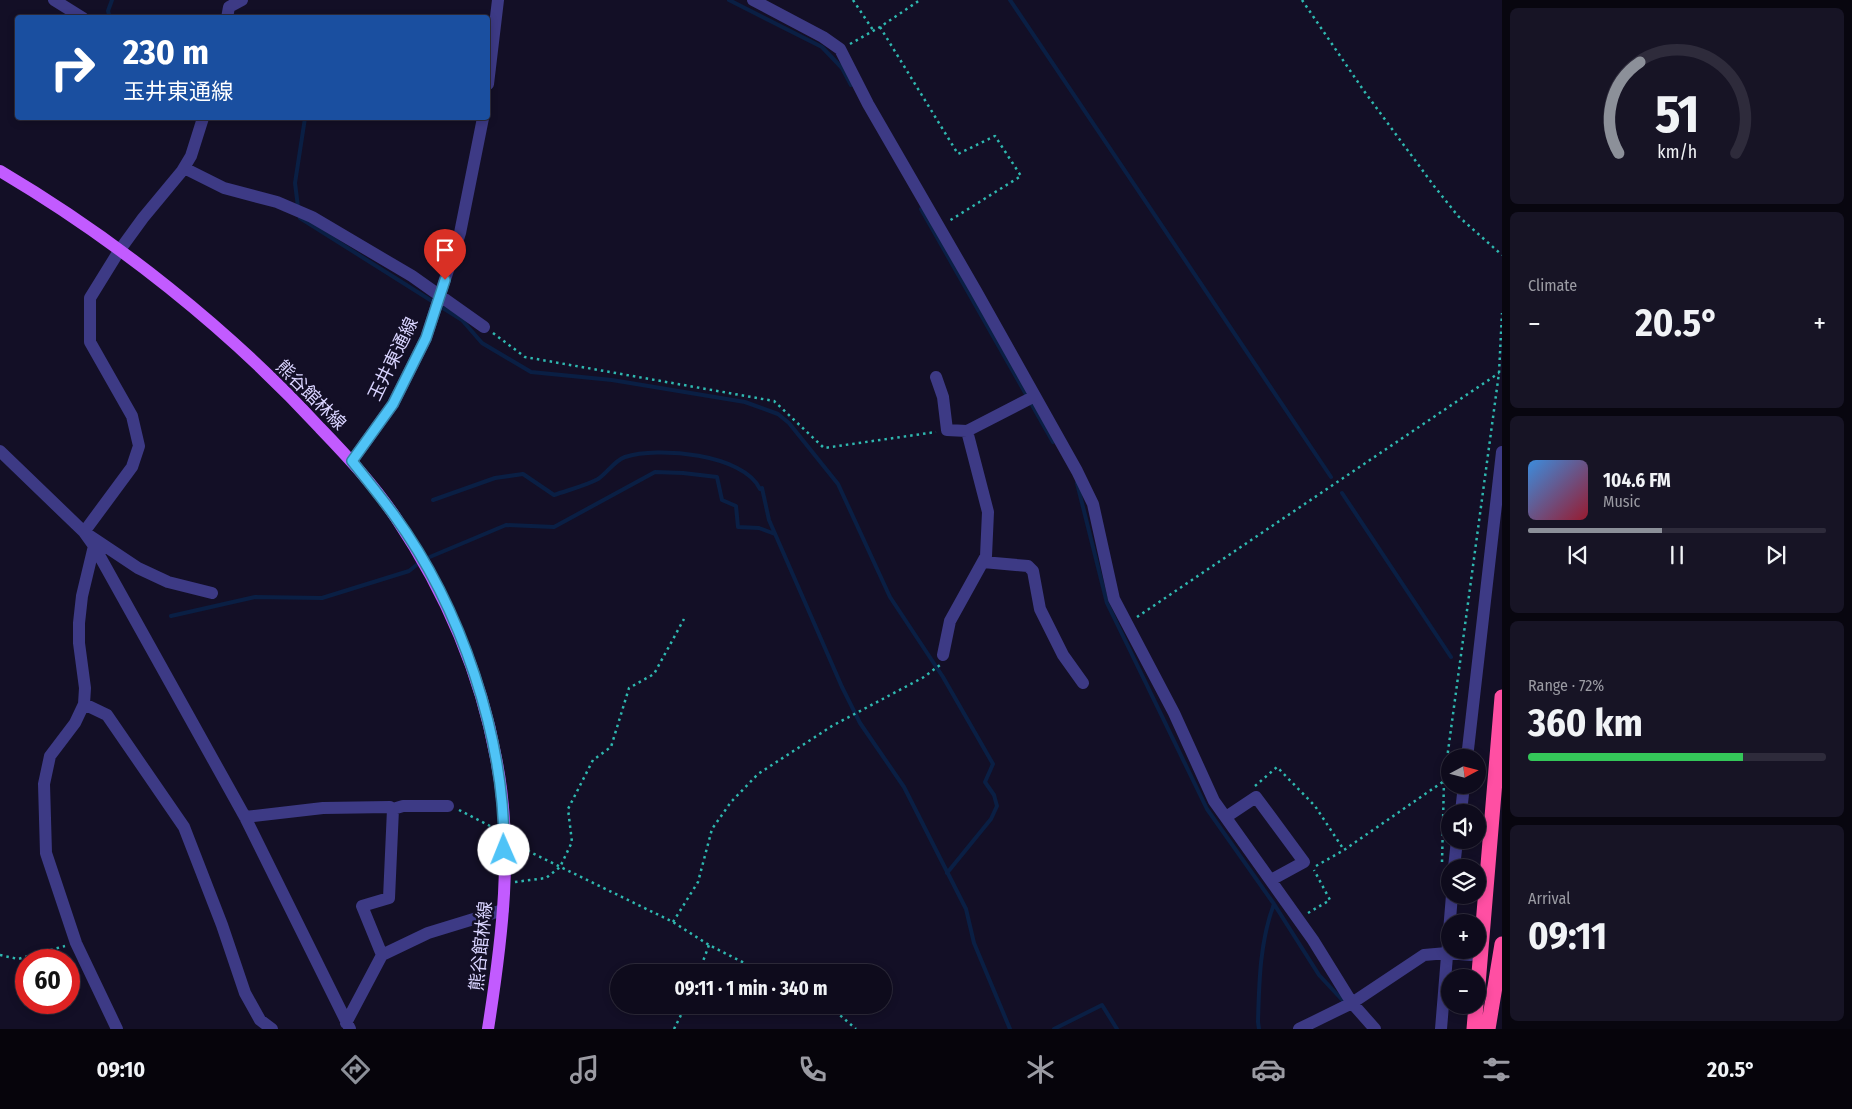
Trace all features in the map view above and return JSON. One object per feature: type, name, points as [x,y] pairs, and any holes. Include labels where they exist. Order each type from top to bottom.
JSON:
[{"type":"highway","points":[[1479,969],[1502,698]]},
{"type":"highway","points":[[1488,1029],[1502,944]]},
{"type":"highway","points":[[1474,1029],[1475,1014]]},
{"type":"main road","name":"熊谷館林線","points":[[0,171],[54,205],[190,304],[250,358],[301,407],[352,461],[395,516],[422,560],[449,612],[471,665],[486,711],[497,759],[504,834],[504,883],[499,961],[488,1029]]},
{"type":"street","points":[[54,0],[78,15]]},
{"type":"street","points":[[228,15],[229,7],[242,0]]},
{"type":"street","points":[[490,67],[498,0]]},
{"type":"street","points":[[752,0],[823,37],[840,49],[868,104],[940,227],[1077,471],[1093,504],[1114,598],[1174,713],[1214,801],[1298,919],[1352,1003],[1375,1029]]},
{"type":"street","points":[[84,532],[132,467],[138,446],[132,416],[90,342],[90,298],[119,251],[184,168],[191,156],[202,120]]},
{"type":"street","name":"玉井東通線","points":[[352,461],[393,404],[426,338],[460,233],[483,120]]},
{"type":"street","points":[[184,168],[224,188],[276,202],[312,217],[412,276],[484,326]]},
{"type":"street","points":[[936,377],[943,397],[947,430],[967,431],[1035,397]]},
{"type":"street","points":[[943,655],[950,621],[986,556],[988,512],[967,431]]},
{"type":"street","points":[[0,451],[84,532],[138,568],[168,582],[212,593]]},
{"type":"street","points":[[1468,749],[1502,452]]},
{"type":"street","points":[[84,532],[94,546],[245,817],[348,1026]]},
{"type":"street","points":[[94,546],[82,596],[80,623],[79,643],[85,688],[84,704],[75,724],[50,756],[44,784],[46,853],[76,943],[117,1029]]},
{"type":"street","points":[[983,562],[1028,566],[1033,571],[1040,608],[1063,655],[1083,684]]},
{"type":"street","points":[[84,704],[106,715],[184,827],[222,925],[245,993],[260,1020],[272,1029]]},
{"type":"street","points":[[1226,817],[1256,797],[1304,862],[1271,880]]},
{"type":"street","points":[[245,817],[323,808],[355,809],[390,806],[393,809],[403,806],[448,806]]},
{"type":"street","points":[[382,956],[362,906],[389,898],[393,809]]},
{"type":"street","points":[[348,1026],[382,956],[428,933],[503,910]]},
{"type":"street","points":[[1299,1029],[1352,1003],[1424,956],[1441,954]]},
{"type":"street","points":[[1441,1029],[1447,959]]},
{"type":"path","points":[[853,0],[873,30]]},
{"type":"path","points":[[840,49],[880,28],[920,0]]},
{"type":"path","points":[[1302,0],[1364,91],[1434,186],[1458,216],[1502,255]]},
{"type":"path","points":[[880,28],[958,154],[995,136],[1021,176],[940,227]]},
{"type":"path","points":[[1449,749],[1499,374],[1502,313]]},
{"type":"path","points":[[484,326],[525,357],[774,401],[824,448],[947,430]]},
{"type":"path","points":[[1127,624],[1499,374]]},
{"type":"path","points":[[504,883],[546,878],[560,868],[572,842],[568,809],[593,760],[611,747],[630,688],[654,674],[684,619]]},
{"type":"path","points":[[672,922],[698,882],[712,830],[731,802],[758,774],[832,726],[924,677],[942,664],[943,655]]},
{"type":"path","points":[[1249,790],[1277,767],[1315,806],[1344,850]]},
{"type":"path","points":[[1298,919],[1330,900],[1313,868],[1344,850],[1441,783]]},
{"type":"path","points":[[1442,859],[1445,794]]},
{"type":"path","points":[[448,806],[472,816],[504,834],[530,852],[672,922],[709,945],[746,964]]},
{"type":"path","points":[[0,955],[18,959],[76,943]]},
{"type":"path","points":[[702,964],[709,945]]},
{"type":"path","points":[[674,1029],[682,1014]]},
{"type":"path","points":[[839,1014],[856,1029]]},
{"type":"waterway","points":[[109,15],[108,11],[112,0]]},
{"type":"waterway","points":[[729,0],[822,47],[842,68],[851,85]]},
{"type":"waterway","points":[[1010,0],[1331,477]]},
{"type":"waterway","points":[[298,207],[295,183],[305,120]]},
{"type":"waterway","points":[[921,209],[1053,442]]},
{"type":"waterway","points":[[300,218],[462,320],[482,343],[531,372],[612,380],[745,402],[778,414],[789,423],[838,484],[890,597],[943,677],[993,764],[985,782],[994,795],[997,806],[991,819],[947,873]]},
{"type":"waterway","points":[[433,500],[495,478],[523,474],[554,495],[598,479],[617,461],[625,457],[657,452],[699,456],[719,461],[737,468],[751,477],[760,489],[762,488],[769,520],[842,687],[860,723],[904,787],[966,909],[974,943],[1010,1029]]},
{"type":"waterway","points":[[425,559],[506,525],[554,527],[655,472],[717,477],[722,500],[736,506],[738,527],[759,528],[775,534]]},
{"type":"waterway","points":[[1077,483],[1107,603],[1207,809],[1274,904],[1319,975],[1346,1004]]},
{"type":"waterway","points":[[1342,493],[1451,657]]},
{"type":"waterway","points":[[171,616],[255,597],[322,598],[409,571],[419,563]]},
{"type":"waterway","points":[[1259,1029],[1258,1007],[1261,962],[1269,918],[1274,904]]},
{"type":"waterway","points":[[1054,1029],[1102,1005],[1117,1029]]},
{"type":"route","points":[[445,280],[426,338],[393,404],[352,461],[395,516],[422,560],[449,612],[471,665],[486,711],[497,759],[504,850]]}]
